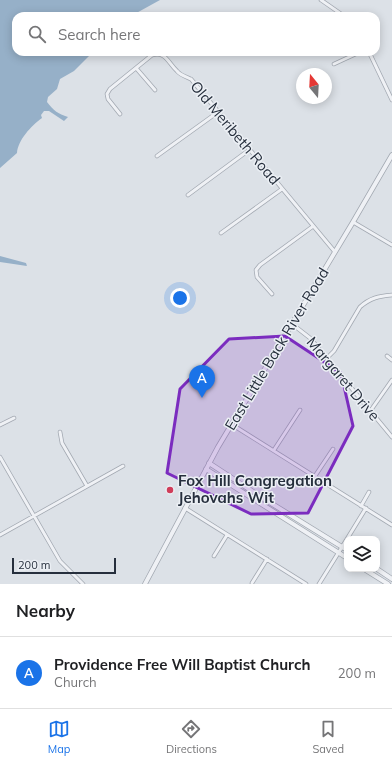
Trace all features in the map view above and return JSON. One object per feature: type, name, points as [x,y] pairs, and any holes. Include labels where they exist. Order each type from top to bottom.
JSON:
[{"type":"street","points":[[321,0],[338,12]]},
{"type":"street","name":"Old Meribeth Road","points":[[120,114],[108,100],[107,94],[110,89],[151,56]]},
{"type":"street","name":"Old Meribeth Road","points":[[164,56],[177,72],[191,79],[312,227],[335,252]]},
{"type":"street","points":[[334,64],[351,56]]},
{"type":"street","points":[[371,56],[392,100]]},
{"type":"street","points":[[136,68],[155,90]]},
{"type":"street","points":[[157,156],[218,112]]},
{"type":"street","points":[[188,194],[249,150]]},
{"type":"street","name":"East Little Back River Road","points":[[145,584],[231,424],[353,222],[392,154]]},
{"type":"street","points":[[221,233],[282,189]]},
{"type":"street","points":[[353,222],[392,245]]},
{"type":"street","points":[[272,294],[258,277],[256,270],[260,265],[312,227]]},
{"type":"street","points":[[327,358],[334,351],[360,307],[375,297],[392,295]]},
{"type":"street","name":"Margaret Drive","points":[[292,324],[308,336],[392,437]]},
{"type":"street","points":[[387,356],[392,360]]},
{"type":"street","points":[[371,410],[392,380]]},
{"type":"street","points":[[274,450],[300,410]]},
{"type":"street","points":[[0,425],[14,418]]},
{"type":"street","points":[[231,424],[392,525]]},
{"type":"street","points":[[60,432],[62,443],[87,486]]},
{"type":"street","points":[[315,476],[333,449]]},
{"type":"street","points":[[0,457],[60,560],[83,584]]},
{"type":"street","points":[[209,463],[342,547]]},
{"type":"street","points":[[0,535],[123,466]]},
{"type":"street","points":[[206,469],[344,556]]},
{"type":"street","points":[[362,506],[369,492]]},
{"type":"street","points":[[185,508],[306,584]]},
{"type":"street","points":[[349,536],[366,508]]},
{"type":"street","points":[[214,556],[227,535]]},
{"type":"street","points":[[319,584],[344,544]]},
{"type":"street","points":[[252,583],[266,560]]},
{"type":"street","points":[[380,571],[392,579]]},
{"type":"street","points":[[369,572],[388,584]]},
{"type":"highlighted area","points":[[285,336],[341,373],[353,426],[308,513],[251,514],[167,473],[180,389],[229,339]]},
{"type":"water","points":[[0,0],[160,0],[138,12],[12,12],[12,56],[89,56],[74,71],[60,79],[57,89],[48,97],[47,102],[51,107],[68,117],[64,121],[49,111],[44,111],[41,115],[42,118],[22,138],[17,153],[0,168]]},
{"type":"water","points":[[0,256],[26,263],[27,266],[0,262]]},
{"type":"place","name":"Providence Free Will Baptist Church","points":[[202,398]]},
{"type":"place","name":"Fox Hill Congregation Jehovahs Wit","points":[[170,490]]}]
